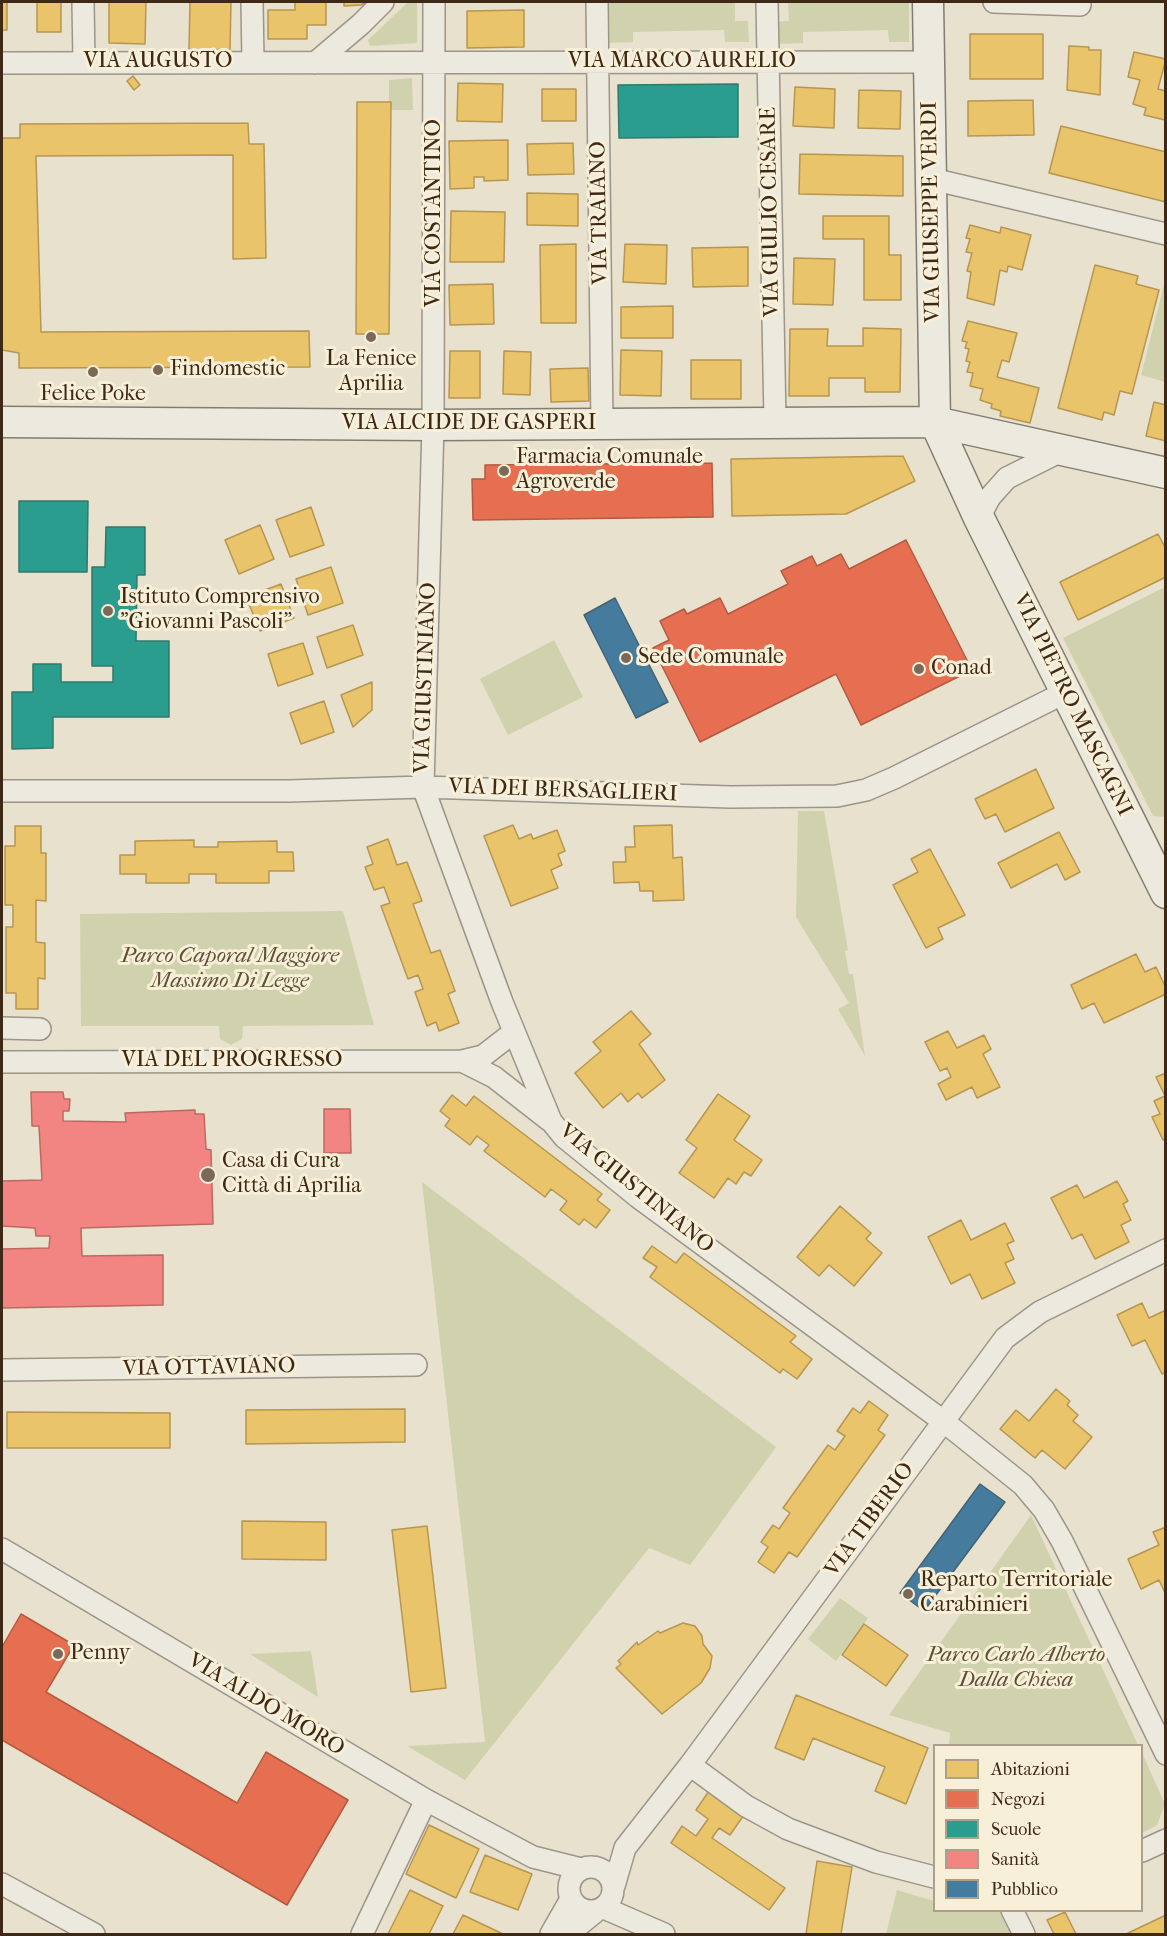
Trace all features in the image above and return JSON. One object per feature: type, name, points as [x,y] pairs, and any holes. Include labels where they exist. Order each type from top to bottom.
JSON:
[{"type":"street","points":[[83,2],[84,62]]},
{"type":"street","points":[[252,2],[253,62]]},
{"type":"street","points":[[315,63],[362,24],[382,2]]},
{"type":"street","name":"VIA COSTANTINO","points":[[433,425],[435,2]]},
{"type":"street","name":"VIA TRAIANO","points":[[597,2],[602,424]]},
{"type":"street","name":"VIA GIULIO CESARE","points":[[767,2],[775,422]]},
{"type":"street","name":"VIA GIUSEPPE VERDI","points":[[928,2],[936,422]]},
{"type":"street","points":[[994,2],[1080,5]]},
{"type":"street","name":"VIA MARCO AURELIO","points":[[436,63],[928,62]]},
{"type":"street","name":"VIA AUGUSTO","points":[[2,63],[436,63]]},
{"type":"street","points":[[932,179],[1166,234]]},
{"type":"street","name":"VIA ALCIDE DE GASPERI","points":[[2,422],[433,425],[936,422],[1166,474]]},
{"type":"street","name":"VIA PIETRO MASCAGNI","points":[[936,422],[979,518],[1166,893]]},
{"type":"street","name":"VIA GIUSTINIANO","points":[[433,425],[423,787],[514,1032],[551,1121],[564,1137],[638,1197],[943,1421],[1018,1481],[1044,1510],[1062,1541],[1166,1754]]},
{"type":"street","points":[[979,518],[990,497],[1007,478],[1060,451]]},
{"type":"street","name":"VIA DEI BERSAGLIERI","points":[[2,791],[289,791],[423,787],[730,797],[837,796],[866,790],[894,778],[1066,692]]},
{"type":"street","points":[[2,1028],[40,1029]]},
{"type":"street","name":"VIA DEL PROGRESSO","points":[[2,1062],[462,1061],[483,1056],[514,1032]]},
{"type":"street","name":"VIA DEL PROGRESSO","points":[[462,1061],[494,1077],[551,1121]]},
{"type":"street","name":"VIA TIBERIO","points":[[607,1899],[625,1848],[690,1765],[997,1347],[1020,1324],[1166,1250]]},
{"type":"street","name":"VIA OTTAVIANO","points":[[2,1370],[416,1365]]},
{"type":"street","name":"VIA ALDO MORO","points":[[2,1549],[426,1800],[533,1857],[606,1873],[607,1899]]},
{"type":"street","points":[[690,1765],[746,1806],[788,1829],[876,1862],[933,1877]]},
{"type":"street","points":[[362,1935],[426,1800]]},
{"type":"street","points":[[1143,1851],[1166,1840]]},
{"type":"street","name":"VIA TIBERIO","points":[[587,1868],[625,1848]]},
{"type":"street","name":"VIA ALDO MORO","points":[[533,1857],[581,1909],[607,1899]]},
{"type":"street","points":[[551,1935],[570,1896],[571,1879],[587,1868]]},
{"type":"street","points":[[2,1884],[94,1935]]},
{"type":"street","points":[[568,1935],[607,1899]]},
{"type":"street","name":"VIA ALDO MORO","points":[[607,1899],[659,1932]]},
{"type":"street","points":[[1012,1912],[1024,1935]]},
{"type":"green space","points":[[408,2],[417,2],[417,43],[370,46],[368,40]]},
{"type":"green space","points":[[608,2],[735,2],[735,21],[748,21],[749,42],[725,42],[724,30],[633,32],[633,42],[609,43]]},
{"type":"green space","points":[[788,2],[909,2],[909,42],[889,42],[888,30],[803,32],[803,43],[776,44],[775,22],[789,21]]},
{"type":"green space","points":[[412,78],[413,110],[389,110],[389,80]]},
{"type":"green space","points":[[1165,281],[1165,382],[1141,375]]},
{"type":"green space","points":[[1165,587],[1165,817],[1153,816],[1063,638]]},
{"type":"green space","points":[[554,640],[583,697],[508,735],[480,679]]},
{"type":"green space","points":[[798,811],[824,811],[848,950],[845,951],[849,974],[853,974],[865,1056],[838,1009],[849,1003],[796,917]]},
{"type":"green space","name":"Parco Caporal Maggiore Massimo Di Legge","points":[[343,911],[374,1025],[243,1026],[242,1039],[231,1045],[220,1039],[219,1026],[81,1026],[80,914]]},
{"type":"green space","points":[[422,1182],[776,1447],[690,1565],[649,1548],[465,1780],[407,1746],[485,1742]]},
{"type":"green space","name":"Parco Carlo Alberto Dalla Chiesa","points":[[1031,1515],[1138,1744],[949,1744],[950,1733],[889,1715]]},
{"type":"green space","points":[[840,1598],[868,1618],[836,1661],[808,1639]]},
{"type":"green space","points":[[311,1651],[318,1697],[250,1654]]},
{"type":"green space","points":[[1143,1755],[1165,1804],[1157,1825],[1143,1832]]},
{"type":"green space","points":[[897,1890],[933,1901],[933,1912],[1000,1912],[1011,1934],[886,1934]]},
{"type":"building: Abitazioni","points":[[2,2],[7,2],[7,30],[2,30]]},
{"type":"building: Abitazioni","points":[[37,2],[61,2],[61,32],[37,32]]},
{"type":"building: Abitazioni","points":[[109,2],[146,2],[145,44],[109,43]]},
{"type":"building: Abitazioni","points":[[190,2],[231,2],[230,50],[189,49]]},
{"type":"building: Abitazioni","points":[[295,2],[326,2],[326,25],[307,25],[307,39],[268,39],[268,10],[295,10]]},
{"type":"building: Abitazioni","points":[[344,2],[366,2],[361,5],[344,6]]},
{"type":"building: Abitazioni","points":[[524,10],[524,47],[467,48],[467,11]]},
{"type":"building: Abitazioni","points":[[970,34],[1043,34],[1043,79],[970,79]]},
{"type":"building: Abitazioni","points":[[1069,46],[1101,50],[1100,95],[1067,90]]},
{"type":"building: Abitazioni","points":[[1134,52],[1166,59],[1158,89],[1166,91],[1166,128],[1165,120],[1144,115],[1146,108],[1133,104],[1140,80],[1128,77]]},
{"type":"building: Abitazioni","points":[[133,76],[140,85],[134,90],[127,81]]},
{"type":"building: Abitazioni","points":[[458,83],[503,84],[502,122],[457,121]]},
{"type":"building: Abitazioni","points":[[795,87],[835,89],[834,128],[793,126]]},
{"type":"building: Abitazioni","points":[[542,89],[576,89],[576,121],[542,121]]},
{"type":"building: Abitazioni","points":[[859,90],[901,91],[900,129],[858,128]]},
{"type":"building: Abitazioni","points":[[1033,100],[1034,135],[968,136],[968,101]]},
{"type":"building: Abitazioni","points":[[357,102],[391,102],[389,334],[356,334]]},
{"type":"building: Abitazioni","points":[[248,123],[249,144],[264,144],[266,258],[233,259],[233,155],[36,156],[41,332],[309,331],[310,367],[19,368],[19,353],[2,350],[2,138],[20,138],[20,124]]},
{"type":"building: Abitazioni","points":[[1061,126],[1166,152],[1166,202],[1049,173]]},
{"type":"building: Abitazioni","points":[[508,140],[508,180],[484,181],[484,177],[474,177],[474,188],[450,189],[449,141]]},
{"type":"building: Abitazioni","points":[[573,143],[574,174],[528,175],[527,144]]},
{"type":"building: Abitazioni","points":[[800,154],[903,156],[903,196],[799,194]]},
{"type":"building: Abitazioni","points":[[527,193],[578,194],[578,226],[527,225]]},
{"type":"building: Abitazioni","points":[[451,211],[505,212],[504,262],[450,262]]},
{"type":"building: Abitazioni","points":[[823,216],[889,216],[889,255],[901,255],[901,300],[864,300],[864,239],[823,239]]},
{"type":"building: Abitazioni","points":[[970,225],[1000,233],[1001,227],[1031,235],[1022,270],[1008,266],[1007,272],[1000,270],[994,305],[967,298],[971,272],[967,271],[972,253],[966,252],[970,239],[966,238]]},
{"type":"building: Abitazioni","points":[[576,244],[576,323],[541,323],[540,245]]},
{"type":"building: Abitazioni","points":[[625,244],[667,245],[666,284],[623,282]]},
{"type":"building: Abitazioni","points":[[748,247],[748,286],[693,287],[692,248]]},
{"type":"building: Abitazioni","points":[[794,258],[835,259],[833,305],[793,304]]},
{"type":"building: Abitazioni","points":[[1095,265],[1138,276],[1136,284],[1159,290],[1132,394],[1120,391],[1114,415],[1104,412],[1102,420],[1058,408]]},
{"type":"building: Abitazioni","points":[[493,284],[494,324],[450,325],[449,285]]},
{"type":"building: Abitazioni","points":[[673,306],[673,338],[621,338],[621,307]]},
{"type":"building: Abitazioni","points":[[968,321],[1017,333],[1009,362],[1002,360],[997,377],[1039,388],[1030,423],[1000,416],[1001,411],[991,408],[992,404],[980,400],[983,389],[970,386],[973,373],[967,372],[970,362],[966,361],[969,349],[965,348],[967,342],[962,341]]},
{"type":"building: Abitazioni","points":[[863,328],[901,329],[900,392],[865,392],[865,378],[829,378],[829,396],[789,396],[790,329],[828,329],[827,346],[863,346]]},
{"type":"building: Abitazioni","points":[[621,350],[662,351],[661,396],[620,395]]},
{"type":"building: Abitazioni","points":[[450,351],[480,351],[480,398],[449,398]]},
{"type":"building: Abitazioni","points":[[504,351],[531,352],[530,395],[503,394]]},
{"type":"building: Abitazioni","points":[[691,360],[741,360],[741,399],[691,399]]},
{"type":"building: Abitazioni","points":[[588,368],[589,401],[551,402],[550,369]]},
{"type":"building: Abitazioni","points":[[1154,402],[1166,405],[1166,441],[1146,436]]},
{"type":"building: Abitazioni","points":[[903,456],[915,481],[846,514],[732,516],[731,459]]},
{"type":"building: Abitazioni","points":[[311,507],[324,545],[290,557],[276,520]]},
{"type":"building: Abitazioni","points":[[260,525],[274,559],[239,574],[225,540]]},
{"type":"building: Abitazioni","points":[[1158,534],[1166,549],[1166,577],[1078,620],[1060,582]]},
{"type":"building: Abitazioni","points":[[331,567],[343,603],[308,615],[296,579]]},
{"type":"building: Abitazioni","points":[[281,584],[294,618],[260,631],[246,597]]},
{"type":"building: Abitazioni","points":[[353,625],[363,655],[327,668],[317,637]]},
{"type":"building: Abitazioni","points":[[303,643],[313,674],[278,686],[268,654]]},
{"type":"building: Abitazioni","points":[[372,682],[372,710],[353,727],[341,695]]},
{"type":"building: Abitazioni","points":[[324,701],[334,732],[301,744],[290,713]]},
{"type":"building: Abitazioni","points":[[1036,769],[1054,808],[1005,832],[996,814],[985,819],[975,799]]},
{"type":"building: Abitazioni","points":[[513,825],[519,839],[531,834],[533,839],[557,830],[565,851],[558,854],[562,865],[551,870],[558,888],[511,906],[484,836]]},
{"type":"building: Abitazioni","points":[[672,825],[673,858],[682,857],[684,900],[653,901],[653,891],[640,891],[639,882],[614,883],[613,862],[626,862],[625,847],[635,847],[634,826]]},
{"type":"building: Abitazioni","points":[[15,826],[41,826],[41,853],[46,853],[46,901],[36,900],[36,942],[45,943],[45,979],[38,978],[38,1009],[16,1009],[16,993],[6,993],[6,927],[13,927],[13,905],[5,905],[5,846],[15,846]]},
{"type":"building: Abitazioni","points":[[1059,832],[1080,872],[1065,880],[1057,864],[1011,888],[998,863]]},
{"type":"building: Abitazioni","points":[[388,839],[397,865],[407,862],[422,901],[413,904],[431,953],[440,950],[455,991],[448,994],[459,1023],[439,1031],[436,1022],[427,1026],[415,992],[423,989],[418,975],[408,979],[381,906],[390,903],[384,887],[374,890],[365,867],[373,864],[367,847]]},
{"type":"building: Abitazioni","points":[[194,840],[194,847],[218,847],[218,842],[277,841],[277,852],[293,852],[294,871],[269,871],[269,883],[216,883],[216,874],[189,874],[189,883],[146,883],[146,874],[120,874],[120,855],[135,855],[135,841]]},
{"type":"building: Abitazioni","points":[[930,849],[965,915],[938,928],[943,939],[926,948],[893,885],[918,872],[911,859]]},
{"type":"building: Abitazioni","points":[[1136,954],[1145,972],[1156,967],[1166,988],[1166,994],[1104,1023],[1094,1003],[1082,1009],[1071,985]]},
{"type":"building: Abitazioni","points":[[631,1011],[651,1034],[639,1044],[665,1080],[642,1098],[638,1093],[628,1102],[621,1093],[603,1108],[575,1073],[601,1051],[593,1042]]},
{"type":"building: Abitazioni","points":[[948,1031],[957,1048],[984,1035],[991,1049],[983,1054],[1000,1087],[977,1098],[972,1087],[946,1100],[938,1084],[951,1077],[947,1068],[940,1071],[925,1042]]},
{"type":"building: Abitazioni","points":[[1166,1073],[1166,1139],[1163,1140],[1152,1117],[1160,1114],[1154,1101],[1165,1096],[1156,1077]]},
{"type":"building: Abitazioni","points":[[718,1094],[750,1116],[734,1140],[762,1160],[751,1176],[744,1172],[736,1184],[728,1178],[714,1198],[679,1173],[697,1148],[686,1140]]},
{"type":"building: Abitazioni","points":[[452,1095],[466,1106],[474,1096],[602,1194],[597,1200],[610,1210],[596,1228],[584,1219],[579,1225],[560,1210],[567,1201],[551,1189],[545,1197],[484,1151],[489,1145],[477,1136],[470,1145],[445,1126],[450,1119],[440,1111]]},
{"type":"building: Abitazioni","points":[[1117,1181],[1128,1201],[1123,1204],[1131,1220],[1121,1225],[1129,1242],[1095,1259],[1082,1234],[1072,1239],[1051,1198],[1077,1185],[1084,1198]]},
{"type":"building: Abitazioni","points":[[840,1206],[871,1233],[866,1239],[882,1253],[854,1286],[829,1265],[819,1276],[797,1257]]},
{"type":"building: Abitazioni","points":[[961,1220],[971,1240],[1005,1223],[1014,1241],[1007,1244],[1014,1259],[1005,1263],[1015,1283],[982,1299],[970,1274],[951,1284],[928,1237]]},
{"type":"building: Abitazioni","points":[[652,1246],[676,1263],[684,1253],[796,1336],[790,1342],[812,1359],[797,1379],[783,1369],[780,1373],[650,1277],[657,1267],[643,1258]]},
{"type":"building: Abitazioni","points":[[1142,1303],[1149,1318],[1166,1310],[1166,1372],[1162,1374],[1145,1340],[1132,1346],[1117,1315]]},
{"type":"building: Abitazioni","points":[[1056,1389],[1070,1401],[1067,1405],[1078,1415],[1073,1421],[1092,1437],[1065,1469],[1042,1450],[1035,1458],[1000,1429],[1016,1410],[1029,1421]]},
{"type":"building: Abitazioni","points":[[869,1401],[888,1415],[878,1430],[885,1435],[797,1557],[789,1552],[774,1573],[758,1562],[768,1547],[761,1542],[773,1525],[779,1529],[790,1513],[783,1508],[828,1445],[835,1450],[845,1436],[837,1431],[853,1408],[860,1413]]},
{"type":"building: Abitazioni","points":[[405,1409],[405,1442],[246,1444],[246,1410]]},
{"type":"building: Abitazioni","points":[[7,1412],[170,1413],[170,1448],[7,1448]]},
{"type":"building: Abitazioni","points":[[242,1521],[326,1522],[326,1560],[242,1559]]},
{"type":"building: Abitazioni","points":[[427,1526],[446,1688],[411,1692],[392,1530]]},
{"type":"building: Abitazioni","points":[[1166,1527],[1166,1595],[1159,1580],[1141,1589],[1128,1559],[1159,1545],[1153,1532]]},
{"type":"building: Abitazioni","points":[[683,1623],[695,1626],[702,1636],[703,1644],[712,1656],[710,1668],[701,1683],[662,1714],[616,1668],[621,1664],[618,1661],[637,1642],[638,1645],[658,1631],[660,1633]]},
{"type":"building: Abitazioni","points":[[864,1624],[908,1655],[886,1686],[842,1655]]},
{"type":"building: Abitazioni","points":[[796,1695],[928,1748],[906,1804],[875,1791],[885,1767],[813,1738],[804,1760],[775,1748]]},
{"type":"building: Abitazioni","points":[[711,1788],[746,1812],[730,1835],[719,1828],[712,1838],[785,1888],[769,1910],[671,1843],[682,1826],[696,1836],[708,1819],[696,1810]]},
{"type":"building: Abitazioni","points":[[429,1825],[479,1849],[456,1898],[406,1874]]},
{"type":"building: Abitazioni","points":[[485,1855],[532,1874],[518,1910],[470,1892]]},
{"type":"building: Abitazioni","points":[[817,1861],[852,1867],[841,1934],[806,1934]]},
{"type":"building: Abitazioni","points":[[410,1890],[443,1906],[429,1934],[388,1934]]},
{"type":"building: Abitazioni","points":[[1065,1912],[1076,1934],[1054,1934],[1047,1920]]},
{"type":"building: Abitazioni","points":[[463,1915],[503,1934],[453,1934]]},
{"type":"building: Abitazioni","points":[[1166,1915],[1166,1934],[1126,1934]]},
{"type":"building: Negozi","points":[[712,463],[713,517],[473,520],[472,479],[485,479],[485,465]]},
{"type":"building: Negozi","points":[[906,540],[972,670],[861,725],[836,674],[700,742],[653,648],[669,640],[660,621],[684,609],[687,614],[720,598],[728,614],[788,584],[781,571],[812,556],[817,566],[841,554],[849,569]]},
{"type":"building: Negozi","points":[[21,1614],[74,1645],[46,1692],[237,1803],[266,1752],[348,1800],[287,1905],[2,1740],[2,1647]]},
{"type":"building: Scuole","points":[[738,84],[738,137],[619,138],[618,85]]},
{"type":"building: Scuole","points":[[19,501],[88,501],[87,572],[19,572]]},
{"type":"building: Scuole","points":[[106,527],[145,527],[145,575],[137,575],[136,641],[169,641],[169,717],[53,717],[53,748],[12,749],[12,692],[33,692],[33,664],[61,664],[61,682],[113,682],[113,666],[92,666],[92,567],[105,567]]},
{"type":"building: Sanità","points":[[31,1092],[63,1092],[64,1099],[70,1099],[69,1111],[63,1111],[63,1121],[126,1122],[125,1113],[195,1110],[195,1114],[204,1114],[206,1149],[211,1150],[213,1224],[81,1228],[82,1256],[163,1255],[163,1305],[2,1308],[2,1249],[49,1248],[50,1236],[36,1236],[35,1228],[2,1226],[2,1181],[42,1180],[39,1126],[32,1126]]},
{"type":"building: Sanità","points":[[324,1109],[350,1109],[351,1153],[324,1153]]},
{"type":"building: Pubblico","name":"Sede Comunale","points":[[615,598],[668,702],[636,718],[584,615]]},
{"type":"building: Pubblico","points":[[980,1484],[1005,1502],[924,1611],[900,1593]]},
{"type":"place","name":"La Fenice Aprilia","points":[[371,337]]},
{"type":"place","name":"Findomestic","points":[[158,370]]},
{"type":"place","name":"Felice Poke","points":[[93,372]]},
{"type":"place","name":"Farmacia Comunale Agroverde","points":[[504,471]]},
{"type":"place","name":"Istituto Comprensivo \"Giovanni Pascoli\"","points":[[108,611]]},
{"type":"place","name":"Sede Comunale","points":[[626,658]]},
{"type":"place","name":"Conad","points":[[919,669]]},
{"type":"place","name":"Casa di Cura Città di Aprilia","points":[[208,1175]]},
{"type":"place","name":"Reparto Territoriale Carabinieri","points":[[908,1594]]},
{"type":"place","name":"Penny","points":[[58,1654]]}]
